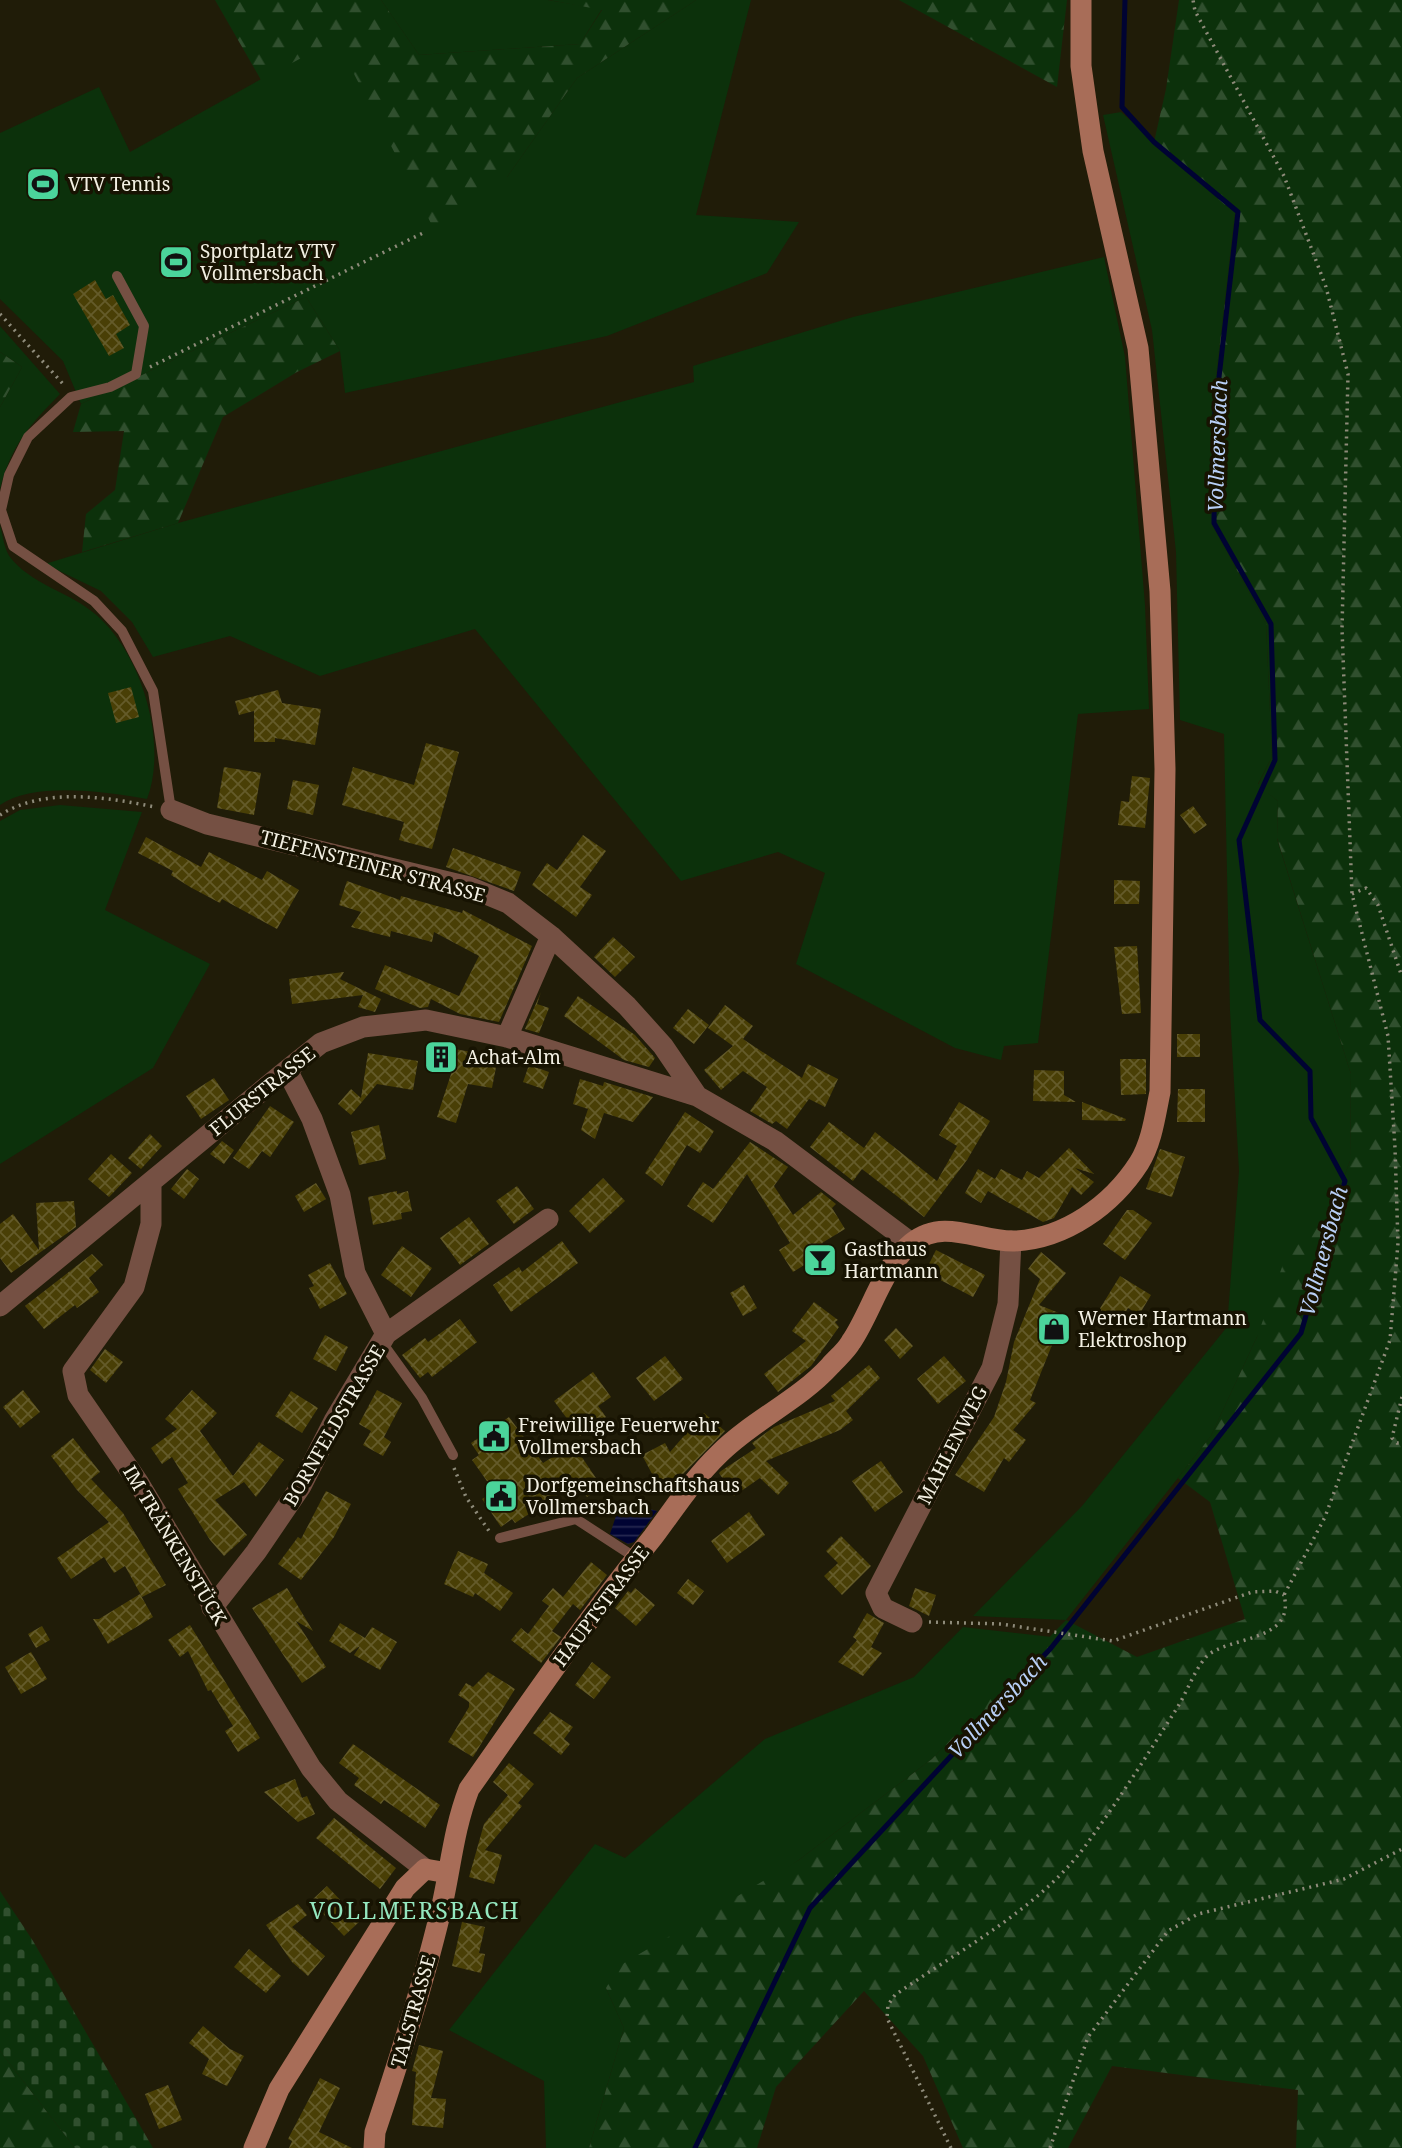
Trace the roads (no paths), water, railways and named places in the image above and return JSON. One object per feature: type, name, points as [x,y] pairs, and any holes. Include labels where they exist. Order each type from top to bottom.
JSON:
[{"type":"main road","points":[[911,1243],[926,1234],[944,1230],[1012,1241],[1051,1236],[1075,1224],[1111,1196],[1139,1162],[1152,1132],[1160,1092],[1165,769],[1160,591],[1138,348],[1093,151],[1081,66],[1081,0]]},
{"type":"main road","name":"HAUPTSTRASSE","points":[[448,1873],[456,1825],[469,1789],[636,1558],[717,1456],[751,1424],[811,1387],[851,1343],[880,1287],[911,1243]]},
{"type":"main road","points":[[254,2148],[279,2089],[405,1888],[425,1869],[448,1873]]},
{"type":"main road","name":"TALSTRASSE","points":[[374,2148],[375,2132],[410,2029],[448,1873]]},
{"type":"street","name":"TIEFENSTEINER STRASSE","points":[[170,810],[207,824],[469,887],[508,903],[551,936],[627,1006],[663,1046],[697,1096],[775,1141],[911,1243]]},
{"type":"street","points":[[507,1037],[551,936]]},
{"type":"street","name":"FLURSTRASSE","points":[[0,1306],[321,1043],[363,1027],[426,1020],[507,1037],[697,1096]]},
{"type":"street","points":[[287,1070],[312,1119],[340,1195],[355,1273],[386,1334]]},
{"type":"street","name":"IM TRÄNKENSTÜCK","points":[[151,1182],[150,1224],[134,1287],[73,1371],[78,1395],[138,1482],[311,1768],[338,1801],[425,1869]]},
{"type":"street","name":"BORNFELDSTRASSE","points":[[212,1608],[301,1486],[334,1421],[386,1334],[548,1219]]},
{"type":"street","name":"MAHLENWEG","points":[[912,1622],[883,1608],[876,1593],[992,1368],[1008,1304],[1012,1241]]},
{"type":"lane","points":[[117,276],[144,326],[136,374],[110,387],[71,397],[28,438],[9,475],[1,510],[13,546],[94,601],[122,631],[153,691],[170,810]]},
{"type":"lane","points":[[386,1334],[386,1348],[422,1398],[453,1455]]},
{"type":"lane","points":[[500,1538],[576,1519],[636,1558]]},
{"type":"waterway","name":"Vollmersbach","points":[[695,2148],[810,1908],[1051,1648],[1301,1333],[1345,1181],[1311,1118],[1310,1071],[1260,1020],[1239,840],[1275,760],[1271,624],[1214,523],[1215,412],[1238,212],[1154,142],[1122,107],[1125,0]]},
{"type":"place","name":"VTV Tennis","points":[[43,184]]},
{"type":"place","name":"Sportplatz VTV Vollmersbach","points":[[176,262]]},
{"type":"place","name":"Achat-Alm","points":[[441,1057]]},
{"type":"place","name":"Gasthaus Hartmann","points":[[820,1260]]},
{"type":"place","name":"Werner Hartmann Elektroshop","points":[[1054,1329]]},
{"type":"place","name":"Freiwillige Feuerwehr Vollmersbach","points":[[494,1436]]},
{"type":"place","name":"Dorfgemeinschaftshaus Vollmersbach","points":[[501,1496]]},
{"type":"district","name":"VOLLMERSBACH","points":[[415,1910]]}]
